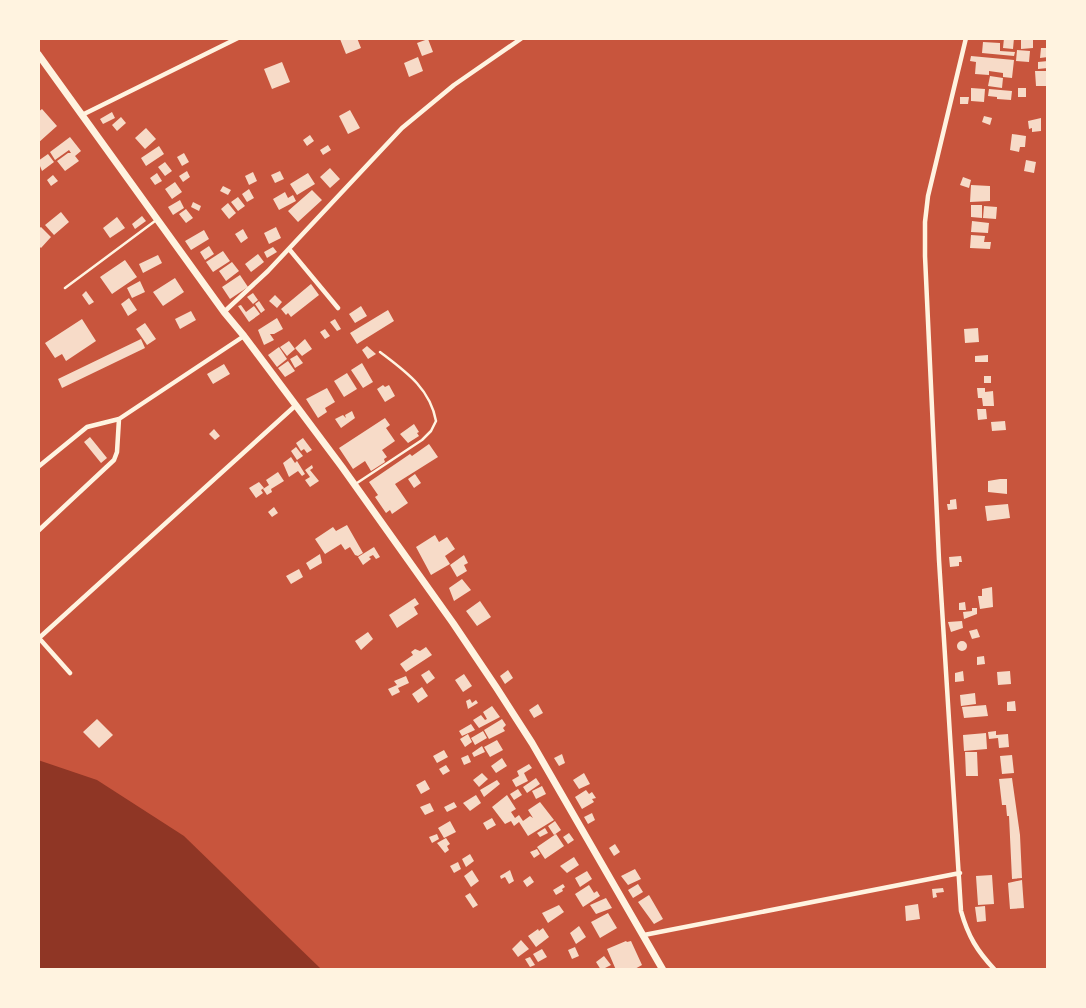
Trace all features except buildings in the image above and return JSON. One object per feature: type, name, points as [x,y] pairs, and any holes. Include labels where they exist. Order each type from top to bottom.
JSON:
[{"type":"main road","points":[[39,55],[156,220],[296,405],[453,622],[532,743],[663,970]]},
{"type":"street","points":[[81,116],[238,38]]},
{"type":"street","points":[[224,312],[289,249],[401,128],[454,85],[522,38]]},
{"type":"street","points":[[966,38],[934,166],[925,222],[936,507],[961,911],[968,934],[976,948],[995,970]]},
{"type":"street","points":[[289,249],[338,308]]},
{"type":"street","points":[[38,467],[87,427],[119,419],[244,335]]},
{"type":"street","points":[[70,673],[39,637],[296,405]]},
{"type":"street","points":[[38,531],[114,460],[119,419]]},
{"type":"street","points":[[644,935],[960,873]]},
{"type":"lane","points":[[65,288],[156,220]]},
{"type":"lane","points":[[354,484],[422,440],[436,421],[424,391],[411,375],[380,352]]},
{"type":"shaded area","points":[[38,760],[97,780],[184,836],[321,969],[39,969]]}]
